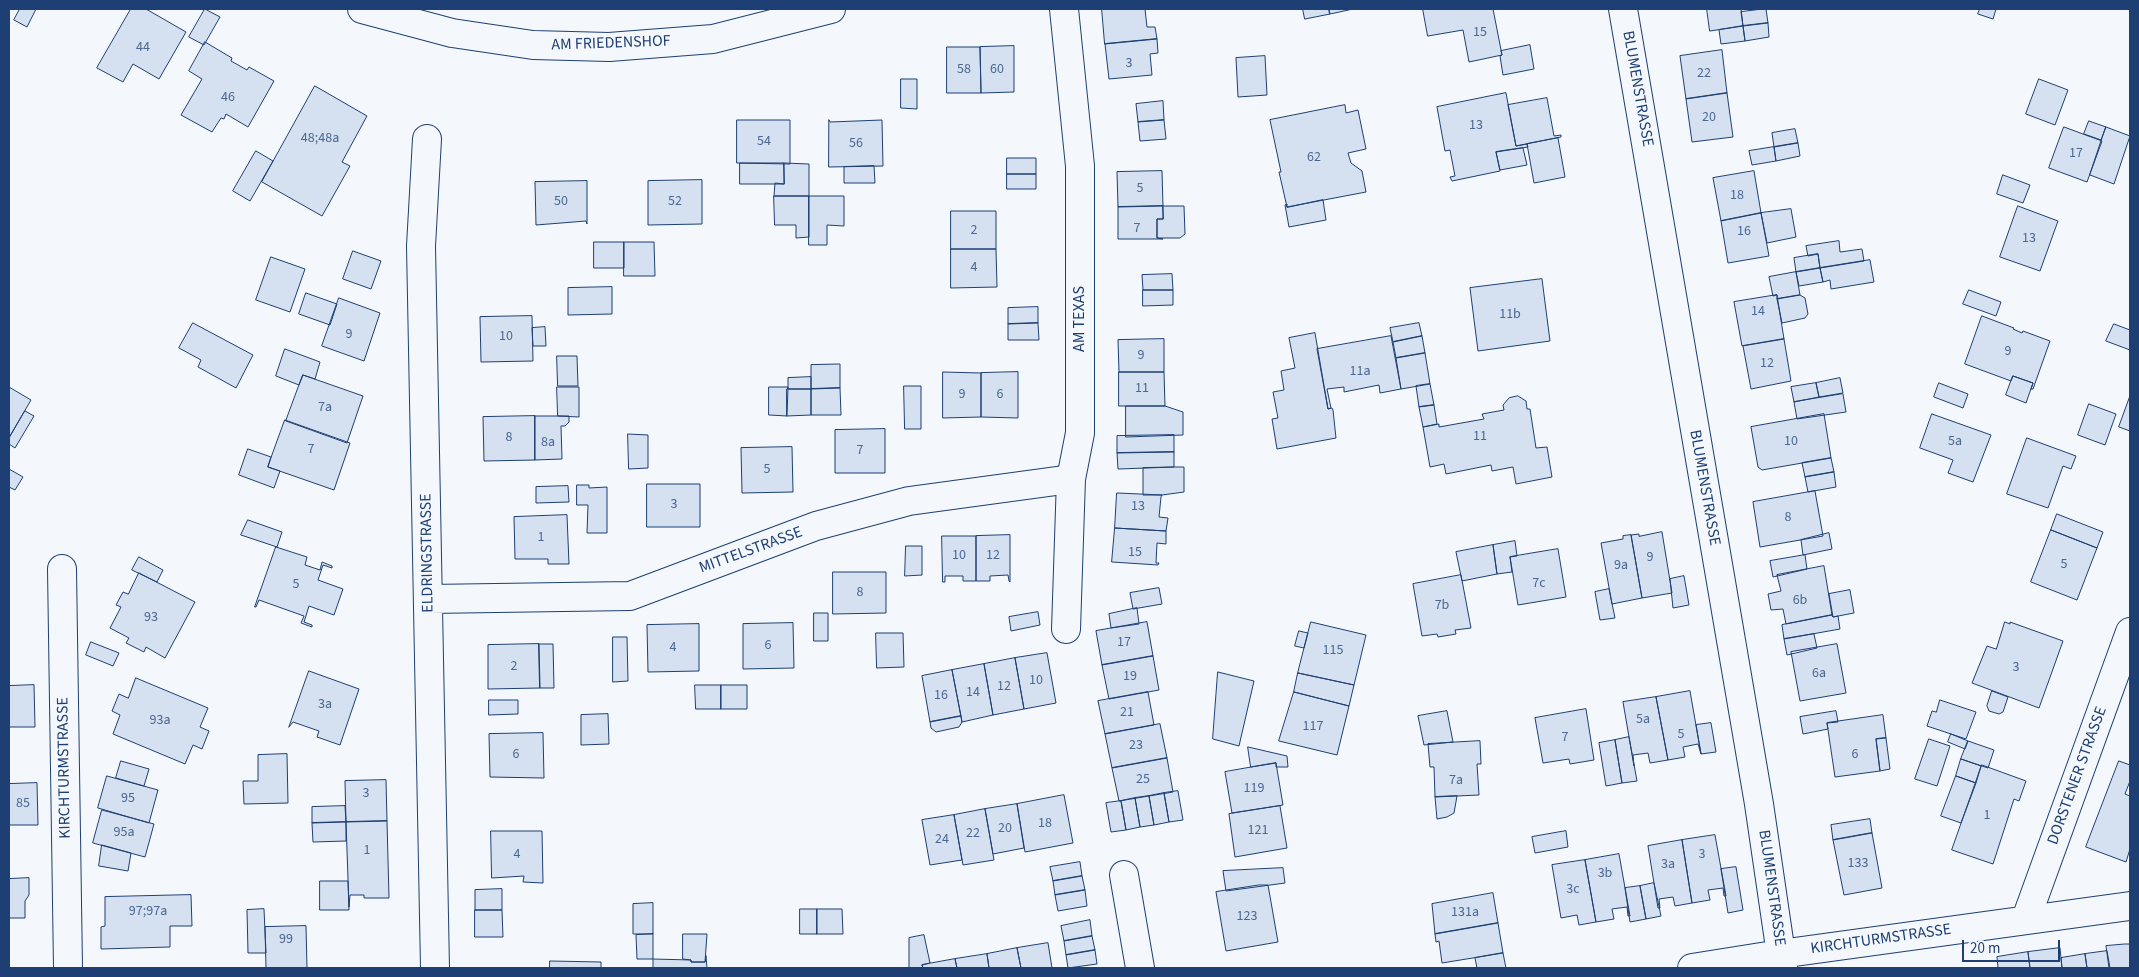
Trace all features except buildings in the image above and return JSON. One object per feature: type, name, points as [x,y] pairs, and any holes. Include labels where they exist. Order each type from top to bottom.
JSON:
[{"type":"street","name":"AM FRIEDENSHOF","points":[[362,9],[452,34],[533,46],[609,47],[713,39],[831,9]]},
{"type":"street","name":"AM TEXAS","points":[[1064,9],[1080,166],[1080,433],[1071,479],[1066,629]]},
{"type":"street","name":"BLUMENSTRASSE","points":[[1623,9],[1760,804],[1781,961]]},
{"type":"street","name":"ELDRINGSTRASSE","points":[[427,139],[421,246],[435,968]]},
{"type":"street","name":"MITTELSTRASSE","points":[[429,599],[630,596],[816,526],[909,501],[1071,479]]},
{"type":"street","name":"KIRCHTURMSTRASSE","points":[[62,569],[68,968]]},
{"type":"street","name":"DORSTENER STRASSE","points":[[2026,919],[2130,632]]},
{"type":"street","points":[[1124,875],[1140,968]]},
{"type":"street","name":"KIRCHTURMSTRASSE","points":[[1692,968],[1781,961],[2026,919],[2130,906]]}]
